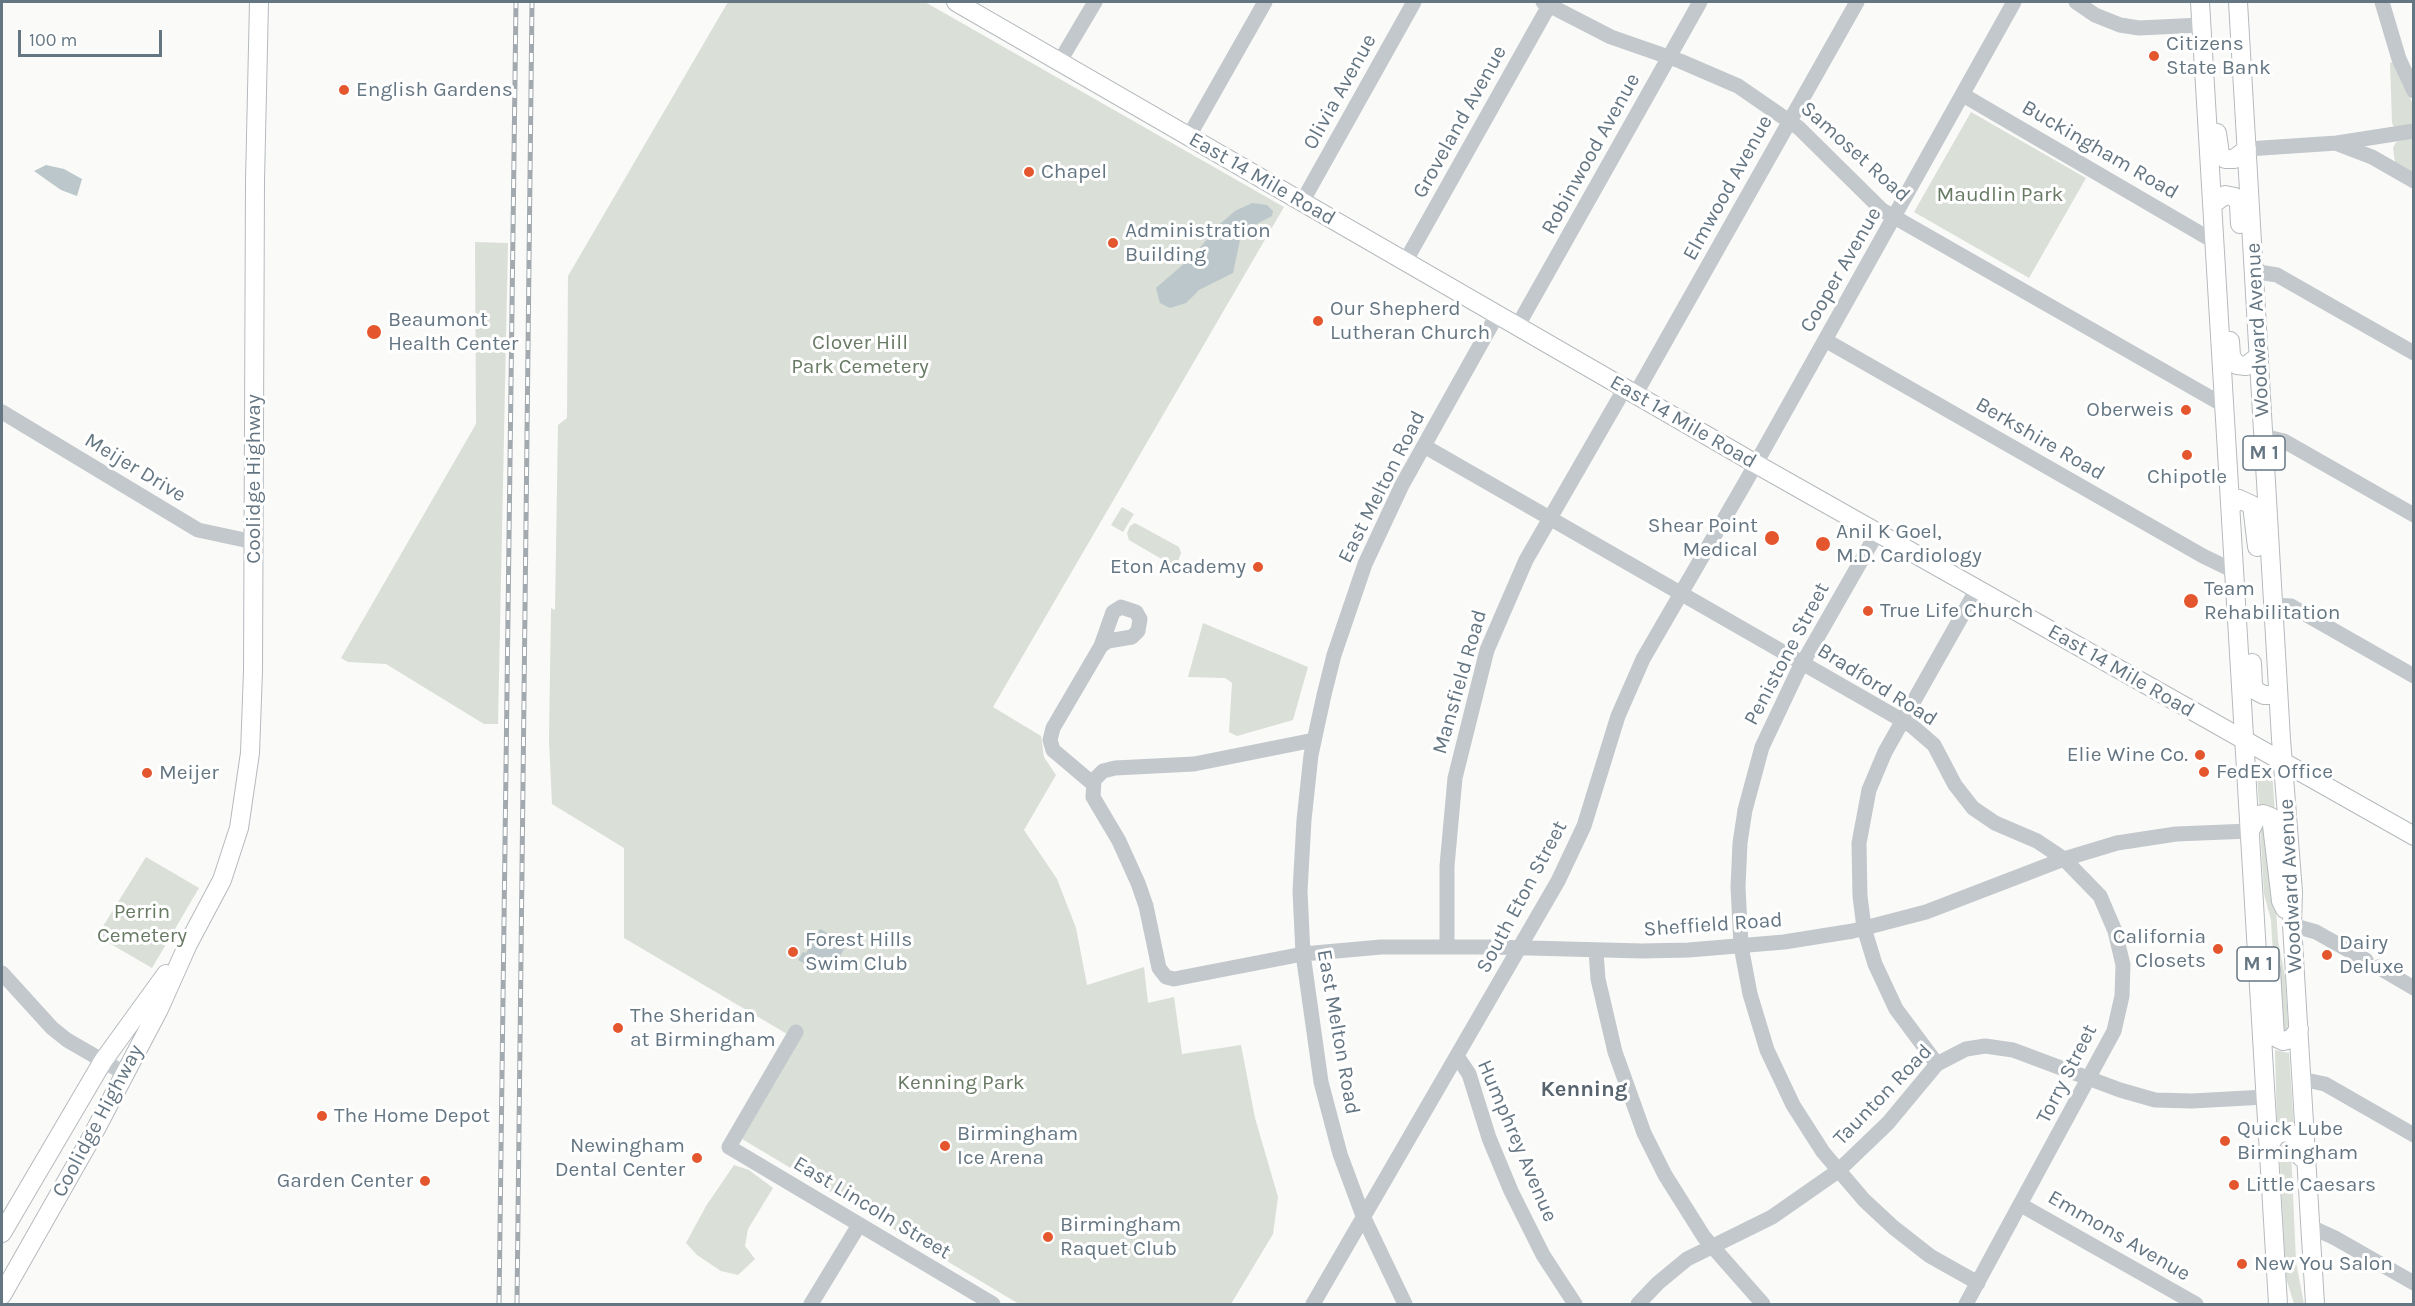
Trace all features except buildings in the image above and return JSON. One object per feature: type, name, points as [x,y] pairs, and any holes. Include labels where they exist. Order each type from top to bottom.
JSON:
[{"type":"main road","name":"Coolidge Highway","points":[[2,1295],[90,1140],[159,1009],[188,944],[222,880],[239,828],[250,753],[254,542],[255,181],[259,2]]},
{"type":"main road","name":"East 14 Mile Road","points":[[956,2],[1630,392],[2414,836]]},
{"type":"main road","name":"Woodward Avenue","points":[[2200,2],[2278,1305]]},
{"type":"main road","points":[[2226,2],[2228,35],[2240,51]]},
{"type":"main road","name":"Woodward Avenue","points":[[2238,2],[2272,605],[2293,892],[2292,925],[2315,1305]]},
{"type":"main road","points":[[2204,65],[2212,77],[2220,153],[2230,160],[2247,149]]},
{"type":"main road","points":[[2213,204],[2225,195],[2232,195],[2238,200],[2241,246],[2253,271]]},
{"type":"main road","points":[[2215,242],[2226,254],[2231,356],[2237,365],[2241,366],[2259,356]]},
{"type":"main road","points":[[2231,507],[2239,499],[2252,505],[2255,514],[2260,589],[2272,605]]},
{"type":"main road","points":[[2234,571],[2248,585],[2253,685],[2260,694],[2278,695]]},
{"type":"main road","points":[[2250,831],[2258,816],[2263,814],[2271,817],[2282,901],[2292,925]]},
{"type":"main road","points":[[2255,917],[2268,929],[2275,1037],[2283,1041],[2291,1039],[2299,1029]]},
{"type":"main road","name":"Coolidge Highway","points":[[2,1233],[103,1061],[188,944]]},
{"type":"main road","points":[[2269,1145],[2277,1134],[2287,1132],[2296,1137],[2301,1148],[2301,1198],[2309,1226]]},
{"type":"main road","points":[[2,1276],[35,1220],[34,1211],[19,1202]]},
{"type":"street","points":[[1060,61],[1095,2]]},
{"type":"street","points":[[1189,136],[1265,2]]},
{"type":"street","name":"Olivia Avenue","points":[[1302,202],[1414,2]]},
{"type":"street","name":"Robinwood Avenue","points":[[1517,327],[1700,2]]},
{"type":"street","name":"Elmwood Avenue","points":[[1630,392],[1790,121],[1857,2]]},
{"type":"street","name":"Cooper Avenue","points":[[1756,464],[2014,2]]},
{"type":"street","points":[[2076,2],[2095,15],[2120,25],[2139,28],[2201,25]]},
{"type":"street","points":[[2382,2],[2399,59],[2414,92]]},
{"type":"street","name":"Samoset Road","points":[[1548,3],[1605,35],[1726,80],[1790,121],[1867,197],[1895,217],[2225,406]]},
{"type":"street","name":"Groveland Avenue","points":[[1405,262],[1548,3]]},
{"type":"street","name":"Buckingham Road","points":[[1964,94],[2215,242]]},
{"type":"street","points":[[2247,149],[2337,143],[2414,131]]},
{"type":"street","points":[[2337,143],[2372,157],[2414,181]]},
{"type":"street","points":[[2253,271],[2277,275],[2414,353]]},
{"type":"street","name":"East Melton Road","points":[[1405,1305],[1364,1216],[1340,1154],[1321,1082],[1303,954],[1302,858],[1314,740],[1334,655],[1356,587],[1387,514],[1497,315]]},
{"type":"street","name":"Berkshire Road","points":[[1825,340],[2203,556],[2234,571]]},
{"type":"street","name":"Mansfield Road","points":[[1447,947],[1450,821],[1463,738],[1495,630],[1526,560],[1630,392]]},
{"type":"street","name":"Meijer Drive","points":[[2,412],[198,530],[254,542]]},
{"type":"street","points":[[2263,436],[2284,441],[2414,515]]},
{"type":"street","name":"Bradford Road","points":[[1424,446],[1902,720],[1934,745],[1955,785],[1973,808],[1995,823],[2037,841],[2064,859]]},
{"type":"street","name":"South Eton Street","points":[[1313,1305],[1520,948],[1576,846],[1630,685],[1756,464]]},
{"type":"street","name":"Penistone Street","points":[[1877,533],[1802,664],[1762,747],[1745,810],[1738,864],[1741,946],[1755,1014],[1776,1071],[1810,1134],[1864,1200],[1901,1234],[1930,1256],[1978,1283]]},
{"type":"street","points":[[1936,1064],[1912,1034],[1886,991],[1875,964],[1864,928],[1858,860],[1863,817],[1878,767],[1902,720],[1977,589]]},
{"type":"street","points":[[2272,605],[2291,606],[2414,676]]},
{"type":"street","points":[[1101,646],[1056,722],[1050,740],[1057,756],[1092,786],[1103,771],[1115,768],[1194,764],[1314,740]]},
{"type":"street","name":"Sheffield Road","points":[[1092,786],[1093,797],[1119,841],[1138,884],[1159,968],[1166,978],[1174,979],[1303,954],[1381,947],[1596,951],[1689,950],[1741,946],[1864,928],[1958,902],[2064,859],[2117,843],[2149,837],[2250,831]]},
{"type":"street","name":"Torry Street","points":[[1966,1305],[2114,1031],[2122,996],[2123,965],[2115,931],[2100,896],[2064,859]]},
{"type":"street","points":[[2292,925],[2316,932],[2414,988]]},
{"type":"street","points":[[1596,951],[1606,1016],[1633,1107],[1665,1175],[1711,1247],[1763,1305]]},
{"type":"street","points":[[2,973],[52,1028],[124,1073]]},
{"type":"street","name":"East Lincoln Street","points":[[796,1032],[729,1147],[993,1305]]},
{"type":"street","name":"Taunton Road","points":[[1638,1305],[1672,1271],[1711,1247],[1791,1206],[1838,1171],[1888,1123],[1936,1064],[1966,1049],[1997,1047],[2138,1096],[2162,1100],[2265,1097]]},
{"type":"street","name":"Humphrey Avenue","points":[[1457,1056],[1469,1074],[1489,1138],[1511,1191],[1543,1255],[1575,1305]]},
{"type":"street","points":[[2301,1079],[2325,1084],[2414,1135]]},
{"type":"street","name":"Emmons Avenue","points":[[2021,1205],[2196,1305]]},
{"type":"street","points":[[811,1305],[860,1225]]},
{"type":"street","points":[[2309,1226],[2335,1238],[2414,1283]]},
{"type":"green space","name":"Clover Hill Park Cemetery","points":[[728,2],[925,2],[1284,207],[993,707],[1041,736],[1044,757],[1056,775],[1024,830],[1057,879],[1076,928],[1087,985],[1144,967],[1148,1003],[1174,997],[1182,1054],[1241,1045],[1255,1118],[1278,1197],[1273,1234],[1231,1304],[1019,1304],[742,1139],[799,1041],[624,938],[624,848],[552,804],[549,740],[551,608],[555,610],[558,425],[567,418],[568,276]]},
{"type":"green space","points":[[2390,62],[2393,63],[2413,104],[2413,125],[2394,127],[2392,123]]},
{"type":"green space","name":"Maudlin Park","points":[[1971,112],[2086,178],[2029,278],[1914,212]]},
{"type":"green space","points":[[2413,137],[2413,174],[2395,162],[2393,148],[2396,142]]},
{"type":"green space","points":[[475,242],[508,243],[498,724],[484,724],[386,664],[348,662],[341,658],[476,424]]},
{"type":"green space","points":[[1122,507],[1134,514],[1123,532],[1111,525]]},
{"type":"green space","points":[[1135,523],[1179,547],[1181,553],[1177,564],[1170,564],[1129,540],[1127,533],[1130,526]]},
{"type":"green space","points":[[1203,623],[1308,667],[1293,720],[1237,736],[1229,732],[1232,683],[1225,678],[1188,677]]},
{"type":"green space","points":[[2266,768],[2272,771],[2275,813],[2259,804],[2257,774],[2259,769]]},
{"type":"green space","points":[[2263,820],[2272,836],[2278,941],[2285,976],[2288,1024],[2286,1034],[2277,1026],[2271,920],[2264,894],[2260,825]]},
{"type":"green space","name":"Perrin Cemetery","points":[[146,857],[199,888],[152,968],[97,936]]},
{"type":"green space","points":[[2275,1050],[2289,1053],[2294,1127],[2277,1127]]},
{"type":"green space","points":[[2285,1144],[2291,1149],[2296,1262],[2304,1304],[2294,1304],[2286,1278],[2279,1147]]},
{"type":"green space","points":[[734,1165],[749,1170],[773,1188],[748,1229],[745,1246],[755,1259],[738,1275],[721,1271],[697,1255],[686,1243],[706,1206]]},
{"type":"shaded area","points":[[46,165],[64,169],[82,179],[77,196],[61,190],[34,171]]},
{"type":"shaded area","points":[[1252,203],[1267,205],[1273,211],[1272,216],[1251,227],[1240,240],[1233,273],[1199,290],[1186,303],[1170,308],[1160,303],[1156,288],[1193,256],[1220,224],[1235,211]]},
{"type":"shaded area","points":[[820,929],[847,944],[837,961],[828,956],[821,973],[798,960],[803,952],[806,953]]},
{"type":"railway","points":[[499,1304],[516,2]]},
{"type":"railway","points":[[517,1304],[532,2]]},
{"type":"place","name":"Citizens State Bank","points":[[2154,56]]},
{"type":"place","name":"English Gardens","points":[[344,90]]},
{"type":"place","name":"Chapel","points":[[1029,172]]},
{"type":"place","name":"Administration Building","points":[[1113,243]]},
{"type":"place","name":"Our Shepherd Lutheran Church","points":[[1318,321]]},
{"type":"place","name":"Beaumont Health Center","points":[[374,332]]},
{"type":"place","name":"Oberweis","points":[[2186,410]]},
{"type":"place","name":"Chipotle","points":[[2187,455]]},
{"type":"place","name":"Shear Point Medical","points":[[1772,538]]},
{"type":"place","name":"Anil K Goel, M.D. Cardiology","points":[[1823,544]]},
{"type":"place","name":"Eton Academy","points":[[1258,567]]},
{"type":"place","name":"Team Rehabilitation","points":[[2191,601]]},
{"type":"place","name":"True Life Church","points":[[1868,611]]},
{"type":"place","name":"Elie Wine Co.","points":[[2200,755]]},
{"type":"place","name":"FedEx Office","points":[[2204,772]]},
{"type":"place","name":"Meijer","points":[[147,773]]},
{"type":"place","name":"California Closets","points":[[2218,949]]},
{"type":"place","name":"Forest Hills Swim Club","points":[[793,952]]},
{"type":"place","name":"Dairy Deluxe","points":[[2327,955]]},
{"type":"place","name":"The Sheridan at Birmingham","points":[[618,1028]]},
{"type":"place","name":"The Home Depot","points":[[322,1116]]},
{"type":"place","name":"Quick Lube Birmingham","points":[[2225,1141]]},
{"type":"place","name":"Birmingham Ice Arena","points":[[945,1146]]},
{"type":"place","name":"Newingham Dental Center","points":[[697,1158]]},
{"type":"place","name":"Garden Center","points":[[425,1181]]},
{"type":"place","name":"Little Caesars","points":[[2234,1185]]},
{"type":"place","name":"Birmingham Raquet Club","points":[[1048,1237]]},
{"type":"place","name":"New You Salon","points":[[2242,1264]]},
{"type":"district","name":"Kenning","points":[[1584,1090]]},
{"type":"park label","name":"Kenning Park","points":[[961,1083]]}]
